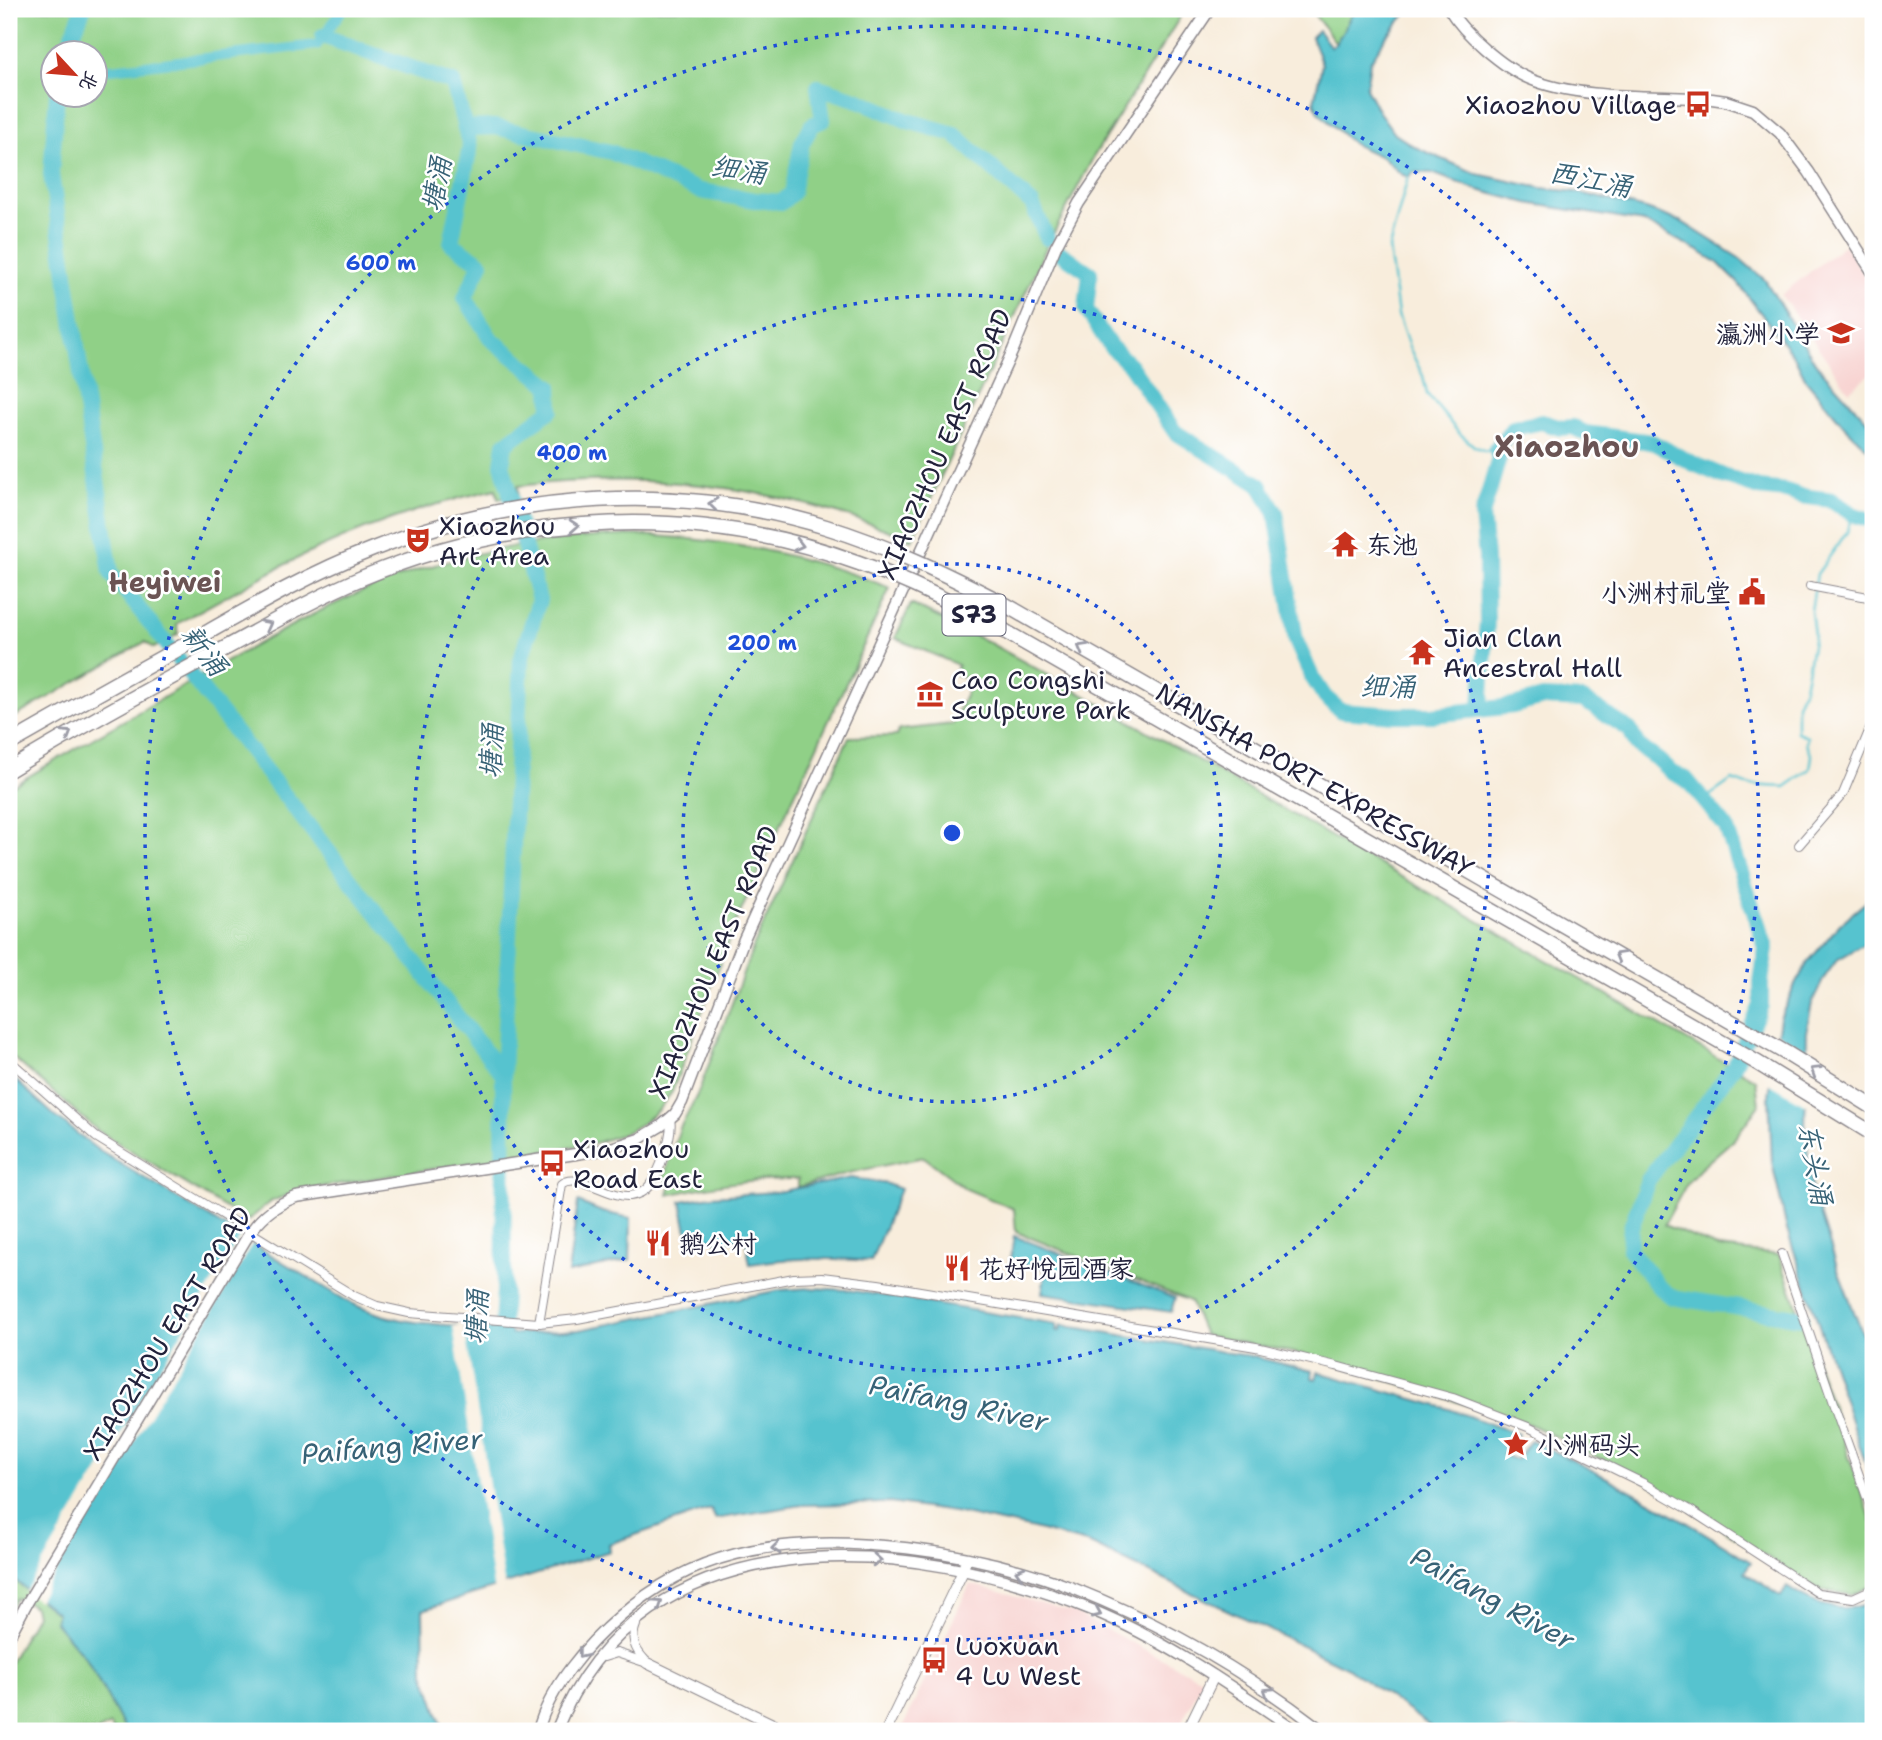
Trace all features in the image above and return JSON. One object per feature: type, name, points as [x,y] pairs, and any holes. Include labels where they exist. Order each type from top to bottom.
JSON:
[{"type":"highway","name":"NANSHA PORT EXPRESSWAY","points":[[9,744],[273,596],[340,562],[410,535],[517,509],[583,501],[676,501],[767,513],[826,527],[887,549],[1004,604],[1762,1039],[1873,1107]]},
{"type":"highway","name":"NANSHA PORT EXPRESSWAY","points":[[9,770],[91,719],[300,607],[365,577],[423,555],[491,537],[597,524],[667,524],[758,535],[859,563],[984,620],[1756,1062],[1873,1134]]},
{"type":"main road","name":"XIAOZHOU EAST ROAD","points":[[9,1637],[248,1236],[270,1211],[296,1197],[620,1146],[655,1130],[670,1119],[686,1092],[744,939],[1013,350],[1059,240],[1084,196],[1210,9]]},
{"type":"main road","points":[[1449,9],[1465,31],[1497,59],[1512,70],[1537,81],[1577,90],[1614,94],[1712,99],[1753,110],[1773,125],[1793,149],[1873,273]]},
{"type":"main road","points":[[539,1728],[569,1671],[598,1634],[655,1588],[695,1568],[737,1554],[827,1545],[880,1547],[966,1559],[1046,1579],[1126,1612],[1254,1683],[1323,1731]]},
{"type":"main road","points":[[556,1731],[575,1691],[604,1649],[638,1618],[667,1598],[721,1574],[771,1562],[857,1559],[918,1563],[963,1571],[1043,1591],[1095,1611],[1214,1676],[1297,1731]]},
{"type":"street","points":[[1810,586],[1873,598]]},
{"type":"street","points":[[1799,845],[1843,794],[1873,722]]},
{"type":"street","points":[[9,1060],[96,1137],[248,1236],[354,1296],[377,1306],[421,1315],[538,1323],[577,1319],[778,1280],[822,1277],[1256,1347],[1388,1380],[1452,1398],[1505,1417],[1643,1483],[1818,1592],[1853,1598],[1873,1589]]},
{"type":"street","points":[[538,1323],[562,1184],[569,1179],[576,1179],[617,1195],[631,1196],[640,1193],[653,1180],[672,1132],[670,1119]]},
{"type":"street","points":[[1782,1254],[1873,1510]]},
{"type":"street","points":[[886,1731],[963,1571],[966,1559]]},
{"type":"street","points":[[638,1618],[633,1632],[635,1647],[647,1663]]},
{"type":"street","points":[[595,1661],[617,1653],[647,1663],[787,1731]]},
{"type":"street","points":[[1187,1731],[1214,1676]]},
{"type":"shaded area","name":"瀛洲小学","points":[[1844,245],[1873,288],[1873,372],[1849,391],[1781,295]]},
{"type":"shaded area","points":[[970,1584],[1075,1613],[1203,1680],[1177,1731],[901,1731]]},
{"type":"green space","points":[[9,9],[1185,9],[1094,156],[1047,246],[912,540],[816,507],[718,487],[619,481],[518,486],[518,495],[498,499],[496,489],[443,502],[341,538],[192,615],[177,624],[178,634],[154,648],[145,642],[9,720]]},
{"type":"green space","points":[[1310,9],[1355,9],[1336,43]]},
{"type":"green space","points":[[633,535],[699,540],[764,550],[827,566],[890,588],[735,924],[672,1092],[644,1122],[623,1134],[595,1143],[301,1190],[272,1201],[247,1221],[97,1130],[9,1054],[9,788],[259,643],[368,589],[451,560],[502,548],[580,538]]},
{"type":"green space","points":[[911,604],[988,642],[1093,700],[1756,1080],[1759,1105],[1734,1139],[1687,1183],[1664,1225],[1719,1248],[1779,1255],[1873,1525],[1873,1585],[1853,1595],[1820,1590],[1644,1480],[1529,1424],[1310,1356],[1204,1335],[1190,1301],[1016,1232],[1014,1209],[966,1189],[924,1157],[798,1187],[798,1179],[765,1180],[717,1185],[668,1195],[671,1183],[663,1180],[680,1128],[698,1093],[754,945],[849,737],[896,736],[899,730],[953,724],[971,681],[955,674],[958,665],[895,638]]},
{"type":"green space","points":[[9,1576],[57,1613],[56,1622],[87,1660],[126,1731],[113,1731],[110,1725],[98,1731],[9,1731],[9,1664],[36,1615],[34,1607],[21,1599],[16,1599],[9,1612]]},
{"type":"water","points":[[1355,9],[1410,9],[1386,37],[1370,62],[1366,88],[1395,134],[1415,147],[1477,174],[1542,188],[1576,192],[1646,209],[1682,222],[1739,258],[1765,280],[1816,364],[1873,427],[1873,454],[1845,427],[1806,380],[1795,358],[1737,282],[1717,262],[1697,250],[1644,222],[1527,203],[1478,190],[1432,173],[1414,172],[1408,177],[1384,158],[1353,144],[1318,112],[1314,102],[1322,64],[1311,37],[1318,30],[1331,47]]},
{"type":"water","points":[[1873,896],[1873,939],[1837,960],[1824,978],[1812,1003],[1807,1027],[1805,1129],[1812,1188],[1838,1270],[1873,1361],[1872,1483],[1787,1230],[1772,1162],[1769,1095],[1780,1018],[1796,983],[1808,962],[1840,924]]},
{"type":"water","name":"Paifang River","points":[[9,1074],[98,1150],[347,1301],[386,1316],[423,1323],[502,1330],[508,1311],[507,1328],[511,1334],[579,1330],[780,1290],[848,1290],[1057,1324],[1056,1331],[1060,1331],[1061,1325],[1254,1357],[1313,1371],[1312,1378],[1316,1379],[1318,1372],[1449,1409],[1518,1434],[1503,1455],[1516,1460],[1531,1440],[1643,1497],[1751,1562],[1744,1572],[1781,1596],[1787,1587],[1807,1599],[1839,1608],[1851,1608],[1873,1601],[1873,1731],[1437,1731],[1348,1668],[1090,1544],[954,1512],[890,1503],[802,1505],[715,1519],[711,1509],[609,1544],[610,1551],[423,1610],[424,1672],[444,1731],[126,1731],[87,1660],[55,1622],[57,1613],[9,1576]]},
{"type":"water","points":[[851,1178],[900,1189],[871,1261],[810,1259],[750,1264],[745,1237],[717,1243],[716,1238],[689,1242],[681,1201],[711,1196],[777,1192]]},
{"type":"water","points":[[578,1202],[602,1212],[631,1218],[630,1260],[568,1273]]},
{"type":"water","points":[[1014,1236],[1175,1298],[1171,1312],[1042,1293],[1046,1268],[1010,1263]]},
{"type":"pier","points":[[1774,1031],[1810,1053],[1809,1107],[1767,1082]]},
{"type":"pier","points":[[240,1236],[253,1244],[38,1601],[25,1592]]},
{"type":"pier","points":[[464,1324],[505,1588],[494,1592],[453,1326]]},
{"type":"waterway","name":"新涌","points":[[72,38],[83,9]]},
{"type":"waterway","points":[[108,69],[317,45],[343,9]]},
{"type":"waterway","name":"细涌","points":[[323,36],[453,83],[465,128],[495,127],[611,152],[700,191],[755,200],[782,202],[792,193],[802,143],[812,125],[823,120],[818,87],[859,100],[908,121],[954,134],[1032,204],[1047,238]]},
{"type":"waterway","name":"新涌","points":[[56,108],[51,174],[111,573],[503,1075]]},
{"type":"waterway","name":"塘涌","points":[[465,128],[470,147],[451,243],[481,263],[465,298],[491,339],[550,386],[551,410],[505,444],[502,464],[539,600],[521,659],[503,1075],[504,1291],[501,1351]]},
{"type":"waterway","points":[[1408,177],[1389,248],[1398,315],[1423,376],[1427,394],[1458,432],[1474,446],[1485,451],[1496,449]]},
{"type":"waterway","name":"细涌","points":[[1059,252],[1090,273],[1086,309],[1110,346],[1130,365],[1175,432],[1260,485],[1276,513],[1296,641],[1312,677],[1325,697],[1341,711],[1432,715],[1513,706],[1543,698],[1583,700],[1630,730],[1637,745],[1671,772],[1687,780],[1726,827],[1766,948],[1761,1005],[1734,1066],[1648,1180],[1631,1227],[1629,1249],[1658,1286],[1672,1297],[1802,1318]]},
{"type":"waterway","points":[[1481,708],[1487,621],[1482,515],[1499,458],[1496,449],[1513,428],[1542,422],[1561,428],[1573,427],[1585,433],[1652,442],[1723,476],[1759,488],[1832,500],[1852,514],[1873,521]]},
{"type":"waterway","points":[[1705,799],[1732,780],[1747,785],[1785,787],[1810,769],[1812,756],[1806,744],[1807,736],[1797,732],[1797,704],[1804,688],[1814,635],[1811,611],[1817,574],[1847,532],[1852,514]]},
{"type":"place","name":"Xiaozhou Village","points":[[1698,104]]},
{"type":"place","name":"瀛洲小学","points":[[1841,333]]},
{"type":"place","name":"Xiaozhou Art Area","points":[[418,540]]},
{"type":"place","name":"东池","points":[[1345,544]]},
{"type":"place","name":"小洲村礼堂","points":[[1752,592]]},
{"type":"place","name":"Jian Clan Ancestral Hall","points":[[1422,652]]},
{"type":"place","name":"Cao Congshi Sculpture Park","points":[[930,694]]},
{"type":"place","name":"Xiaozhou Road East","points":[[552,1163]]},
{"type":"place","name":"鹅公村","points":[[658,1243]]},
{"type":"place","name":"花好悦园酒家","points":[[957,1268]]},
{"type":"place","name":"小洲码头","points":[[1516,1444]]},
{"type":"place","name":"Luoxuan 4 Lu West","points":[[934,1660]]},
{"type":"district","name":"Xiaozhou","points":[[1567,446]]},
{"type":"district","name":"Heyiwei","points":[[165,582]]},
{"type":"water label","name":"西江涌","points":[[1591,179]]},
{"type":"water label","name":"东头涌","points":[[1816,1164]]}]
